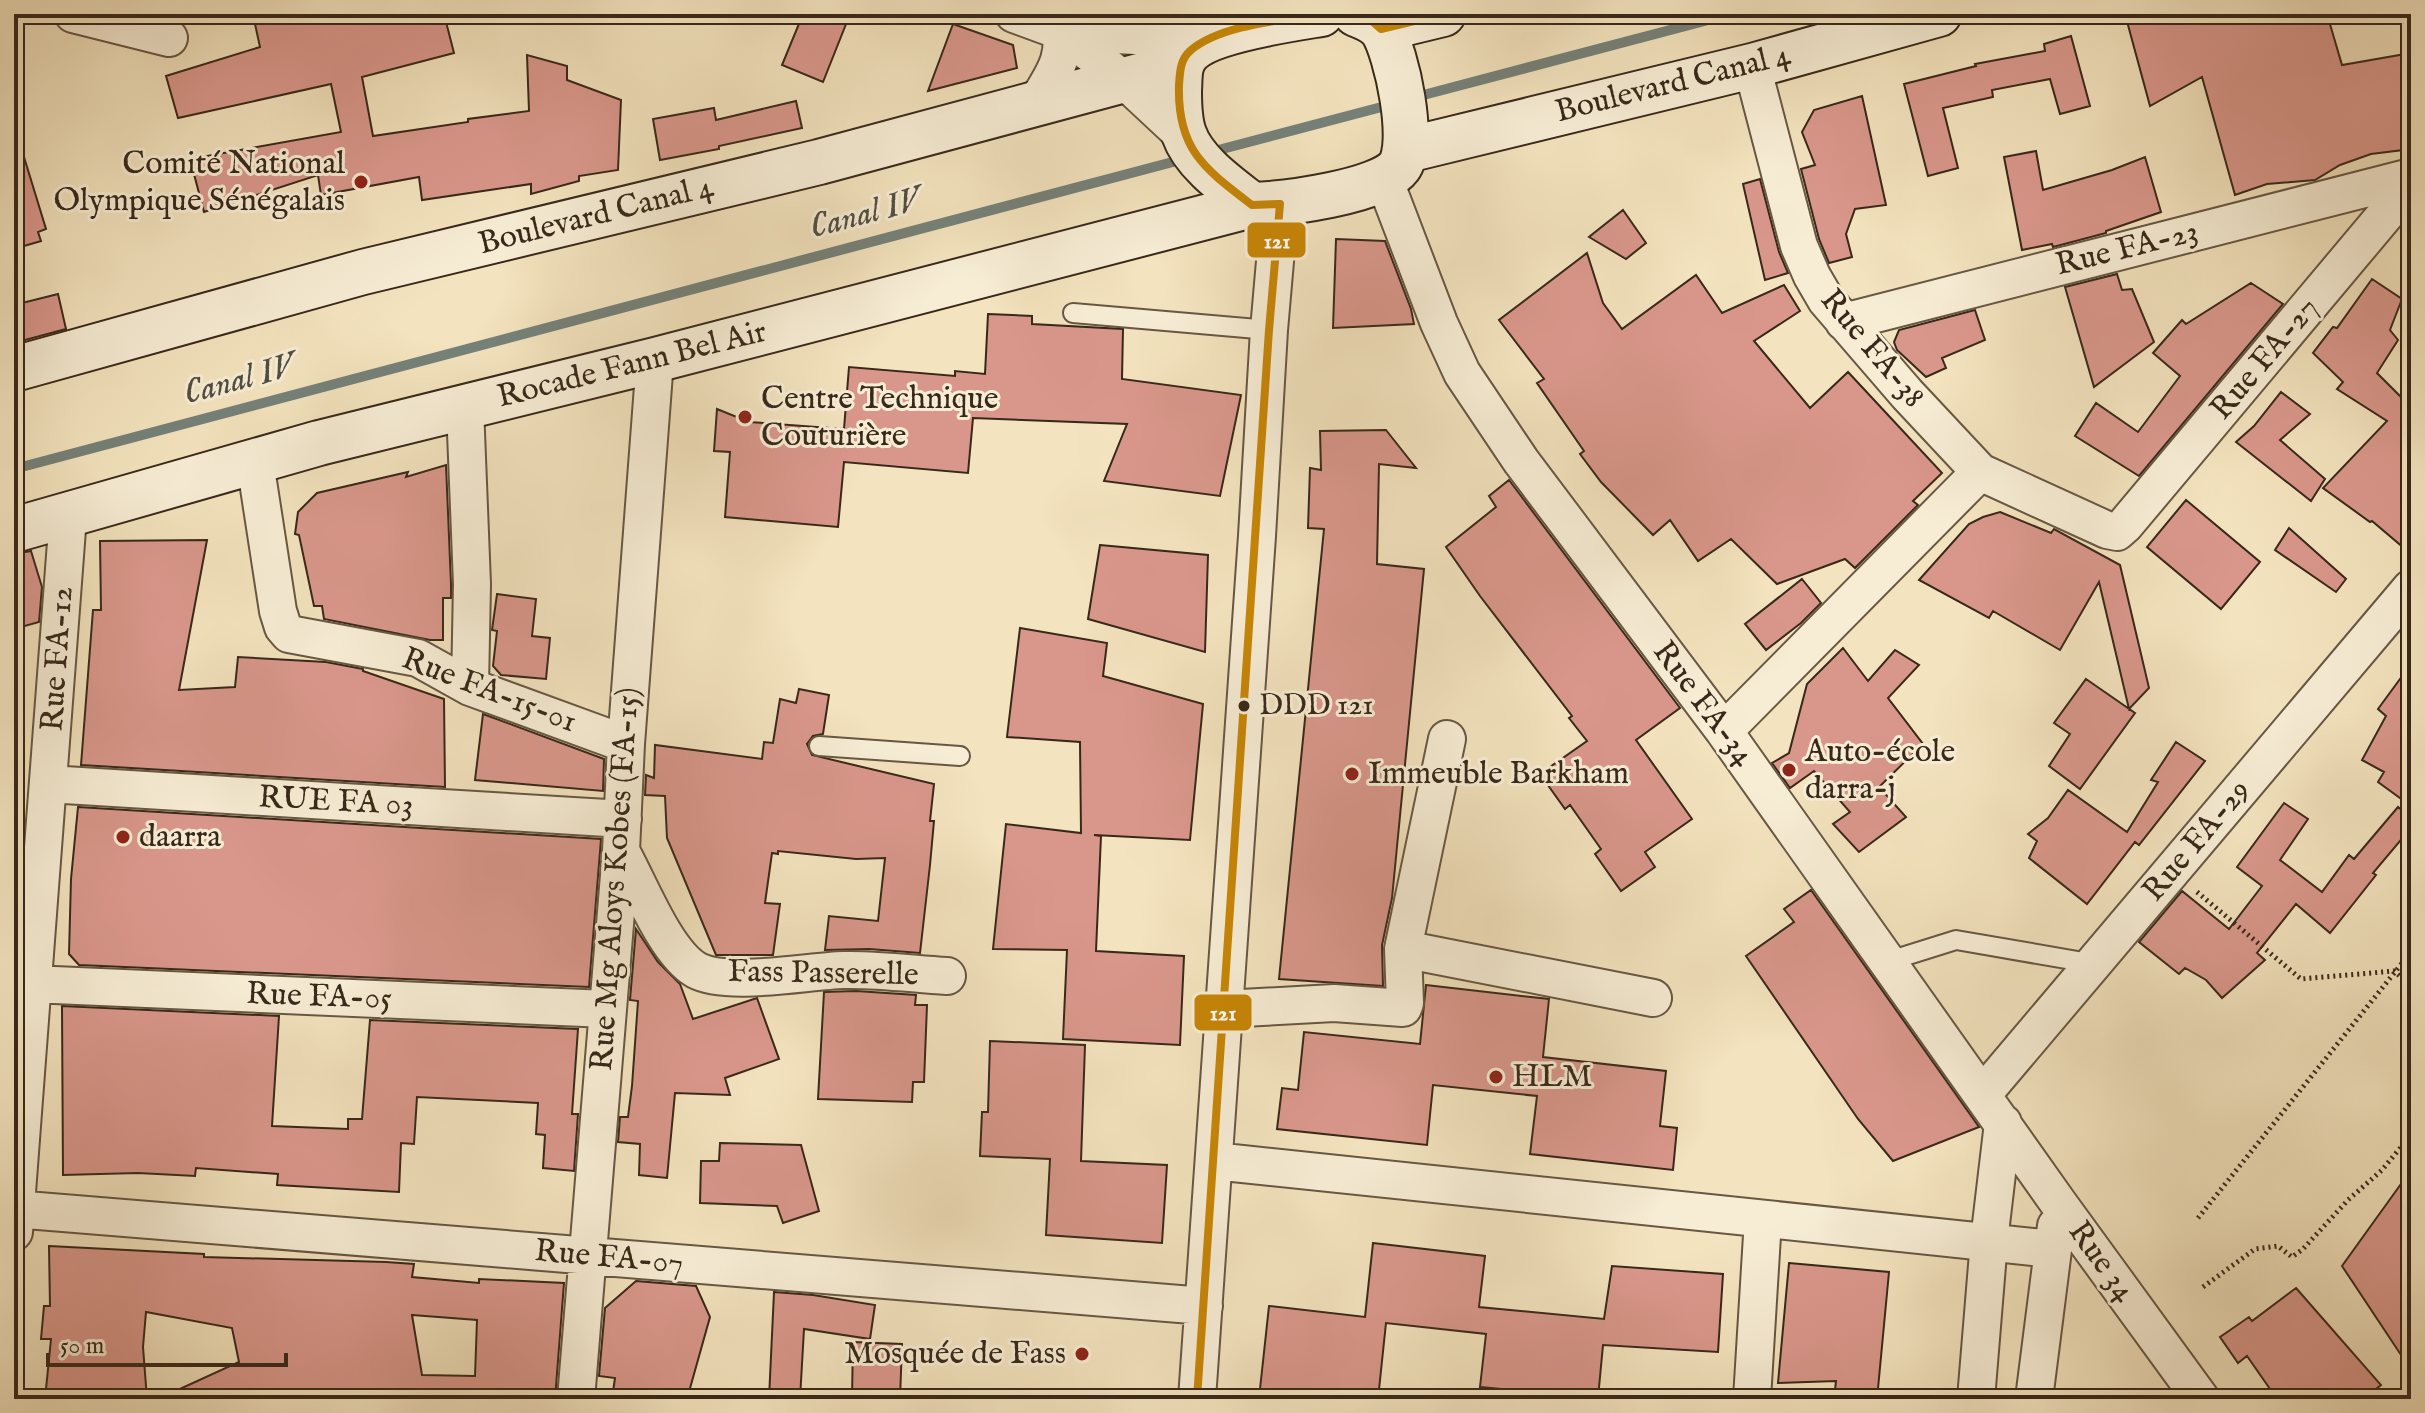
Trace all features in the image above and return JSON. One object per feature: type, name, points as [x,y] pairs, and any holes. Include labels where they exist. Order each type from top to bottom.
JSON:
[{"type":"main road","name":"Boulevard Canal 4","points":[[14,369],[363,272],[819,162],[1034,106],[1124,80],[1213,38],[1280,20],[1321,14]]},
{"type":"main road","points":[[1368,22],[1443,14]]},
{"type":"main road","name":"Boulevard Canal 4","points":[[1266,204],[1344,192],[1395,164],[1939,14]]},
{"type":"main road","points":[[1368,22],[1395,59],[1402,91],[1395,164]]},
{"type":"main road","points":[[1213,38],[1179,112],[1184,136],[1201,160],[1266,204]]},
{"type":"main road","name":"Rocade Fann Bel Air","points":[[14,530],[465,407],[1266,204]]},
{"type":"street","points":[[73,14],[169,38]]},
{"type":"street","points":[[1014,14],[1060,23],[1110,25],[1213,38]]},
{"type":"street","points":[[1060,23],[1184,136]]},
{"type":"street","points":[[1034,106],[1059,68],[1060,23]]},
{"type":"street","name":"Rue FA-38","points":[[1752,66],[1799,246],[1826,300],[1980,472],[2117,532]]},
{"type":"street","name":"Rue FA-34","points":[[1395,164],[1421,276],[1462,373],[1521,461],[1724,731],[2003,1123]]},
{"type":"street","name":"Rue FA-23","points":[[1844,322],[2411,177]]},
{"type":"street","name":"Rue FA-27","points":[[2117,532],[2411,184]]},
{"type":"street","points":[[1197,1399],[1269,330],[1266,204]]},
{"type":"street","name":"Rue Mg Aloys Kobes (FA-15)","points":[[576,1399],[622,835],[655,360]]},
{"type":"street","points":[[465,407],[472,584],[470,687]]},
{"type":"street","name":"Rue FA-15-01","points":[[255,462],[278,611],[289,634],[418,658],[470,687],[626,744]]},
{"type":"street","points":[[1724,731],[1980,472]]},
{"type":"street","name":"Rue FA-12","points":[[15,1217],[68,516]]},
{"type":"street","name":"Rue FA-29","points":[[1983,1094],[2171,871],[2407,600]]},
{"type":"street","points":[[1224,1009],[1334,1003],[1403,1008],[1403,949],[1447,739]]},
{"type":"street","name":"RUE FA 03","points":[[48,784],[622,835]]},
{"type":"street","name":"Fass Passerelle","points":[[622,835],[657,922],[680,956],[698,971],[727,976],[790,976],[842,970],[947,976]]},
{"type":"street","points":[[1403,949],[1653,998]]},
{"type":"street","name":"Rue FA-05","points":[[31,984],[607,1009]]},
{"type":"street","points":[[1976,1399],[1989,1241],[2003,1123]]},
{"type":"street","name":"Rue 34","points":[[2003,1123],[2201,1399]]},
{"type":"street","points":[[1214,1161],[2052,1249]]},
{"type":"street","points":[[2034,1399],[2059,1204]]},
{"type":"street","name":"Rue FA-07","points":[[15,1217],[586,1256],[1204,1306]]},
{"type":"street","points":[[1752,1399],[1763,1219]]},
{"type":"lane","points":[[1073,313],[1269,330]]},
{"type":"lane","points":[[819,746],[960,756]]},
{"type":"lane","points":[[1889,961],[1956,940],[2095,964]]},
{"type":"path","points":[[2171,871],[2301,979],[2394,971],[2411,986]]},
{"type":"path","points":[[2198,1218],[2411,952]]},
{"type":"path","points":[[2203,1287],[2255,1249],[2278,1246],[2292,1257],[2303,1249],[2348,1200],[2382,1170],[2411,1135]]},
{"type":"building","points":[[301,14],[444,14],[454,53],[362,77],[373,136],[529,111],[527,55],[567,66],[567,80],[621,100],[618,170],[579,176],[579,181],[531,194],[531,184],[422,200],[419,177],[321,195],[318,175],[204,212],[190,159],[341,132],[331,84],[178,118],[166,76],[260,47],[255,24]]},
{"type":"building","points":[[803,14],[850,14],[823,82],[782,65]]},
{"type":"building","points":[[2125,14],[2327,14],[2342,65],[2411,53],[2411,149],[2371,154],[2340,165],[2315,180],[2267,184],[2235,195],[2202,77],[2150,106]]},
{"type":"building","points":[[953,24],[1013,45],[1017,68],[928,91]]},
{"type":"building","points":[[2071,36],[2090,106],[2060,114],[2050,79],[1992,90],[1993,97],[1943,108],[1958,168],[1928,176],[1904,84],[1975,64],[2045,51],[2044,44]]},
{"type":"building","points":[[1862,96],[1886,205],[1855,209],[1846,234],[1852,257],[1829,263],[1819,239],[1801,169],[1815,165],[1802,132],[1814,110]]},
{"type":"building","points":[[796,101],[802,128],[660,160],[653,119],[714,108],[716,120]]},
{"type":"building","points":[[14,144],[20,144],[46,229],[38,232],[41,241],[14,249]]},
{"type":"building","points":[[2036,151],[2043,190],[2145,157],[2161,212],[2106,233],[2053,247],[2052,244],[2022,250],[2004,157]]},
{"type":"building","points":[[1760,179],[1779,252],[1788,273],[1765,280],[1743,184]]},
{"type":"building","points":[[1623,210],[1646,243],[1626,259],[1589,237]]},
{"type":"building","points":[[1336,239],[1385,241],[1414,324],[1333,328]]},
{"type":"building","points":[[1587,253],[1603,303],[1622,329],[1696,275],[1722,313],[1784,285],[1800,311],[1754,341],[1810,408],[1848,372],[1942,473],[1913,501],[1918,505],[1855,568],[1845,559],[1777,584],[1731,539],[1698,561],[1670,520],[1653,535],[1601,482],[1580,454],[1584,451],[1537,383],[1544,379],[1499,320]]},
{"type":"building","points":[[2117,274],[2122,290],[2132,289],[2154,342],[2094,387],[2065,287]]},
{"type":"building","points":[[2372,279],[2402,299],[2390,330],[2398,340],[2377,373],[2405,401],[2411,395],[2411,554],[2372,521],[2323,488],[2387,421],[2337,389],[2343,382],[2313,353],[2333,327],[2337,328]]},
{"type":"building","points":[[2251,283],[2283,304],[2139,476],[2075,436],[2096,403],[2138,432],[2180,376],[2153,353],[2182,320],[2186,324]]},
{"type":"building","points":[[58,294],[66,329],[14,343],[14,305]]},
{"type":"building","points":[[1975,310],[1985,340],[1942,358],[1946,368],[1926,377],[1897,350],[1894,342],[1899,330]]},
{"type":"building","points":[[988,314],[1032,316],[1032,324],[1123,329],[1122,379],[1241,395],[1220,496],[1104,481],[1127,424],[973,418],[968,473],[844,462],[838,527],[725,517],[730,452],[714,451],[717,409],[749,422],[844,429],[849,367],[955,376],[955,371],[985,374]]},
{"type":"building","points":[[2281,392],[2310,414],[2280,440],[2325,479],[2311,501],[2236,442],[2254,426]]},
{"type":"building","name":"Immeuble Barkham","points":[[1386,430],[1416,468],[1379,464],[1377,564],[1424,569],[1392,898],[1382,945],[1383,986],[1279,979],[1324,529],[1308,528],[1310,468],[1321,470],[1320,431]]},
{"type":"building","points":[[446,465],[451,598],[443,598],[443,640],[324,619],[322,606],[314,606],[299,535],[295,534],[298,512],[317,493],[408,472],[406,477]]},
{"type":"building","points":[[1509,480],[1680,708],[1636,740],[1692,819],[1645,852],[1655,867],[1621,891],[1595,854],[1601,849],[1570,805],[1565,809],[1540,774],[1587,741],[1569,718],[1572,716],[1446,547],[1496,507],[1489,496]]},
{"type":"building","points":[[2186,500],[2260,562],[2221,609],[2147,547]]},
{"type":"building","points":[[2000,512],[2051,533],[2054,529],[2120,565],[2149,688],[2129,709],[2099,582],[2060,650],[1993,611],[1989,618],[1919,580],[1969,524]]},
{"type":"building","points":[[2289,528],[2346,579],[2336,592],[2275,550]]},
{"type":"building","points":[[207,540],[179,690],[235,687],[238,657],[326,662],[363,669],[444,699],[445,787],[81,765],[93,610],[101,610],[100,541]]},
{"type":"building","points":[[1100,545],[1208,555],[1205,652],[1088,619]]},
{"type":"building","points":[[31,551],[42,587],[39,622],[14,629],[14,554]]},
{"type":"building","points":[[1802,579],[1821,603],[1766,650],[1745,624]]},
{"type":"building","points":[[497,594],[536,599],[532,636],[550,638],[546,679],[501,675],[493,666],[497,631],[492,630]]},
{"type":"building","points":[[1020,628],[1107,643],[1103,676],[1203,704],[1190,840],[1094,835],[1101,836],[1096,951],[1184,956],[1180,1045],[1063,1039],[1067,950],[993,949],[1006,824],[1081,833],[1080,742],[1007,737]]},
{"type":"building","points":[[1843,648],[1868,681],[1895,650],[1919,665],[1888,698],[1923,744],[1879,787],[1906,817],[1859,852],[1833,824],[1850,812],[1814,771],[1790,788],[1772,763],[1789,753],[1807,684]]},
{"type":"building","points":[[2411,664],[2411,806],[2378,782],[2384,772],[2362,760],[2386,716],[2378,709]]},
{"type":"building","points":[[2086,679],[2135,713],[2080,789],[2049,766],[2070,734],[2054,723]]},
{"type":"building","points":[[799,689],[829,695],[823,734],[813,736],[807,744],[812,755],[934,784],[930,821],[934,821],[920,953],[825,950],[829,916],[878,921],[885,858],[856,859],[778,851],[778,854],[772,853],[765,903],[780,904],[773,955],[716,955],[667,838],[665,796],[645,795],[646,775],[654,778],[655,745],[762,759],[764,742],[773,743],[780,699],[796,703]]},
{"type":"building","points":[[483,714],[604,759],[603,791],[475,780]]},
{"type":"building","points":[[2176,742],[2205,761],[2139,845],[2135,842],[2087,904],[2029,858],[2037,841],[2028,834],[2048,818],[2068,790],[2127,832],[2158,782],[2151,780]]},
{"type":"building","points":[[2284,803],[2308,819],[2280,860],[2322,892],[2349,855],[2354,859],[2398,807],[2411,818],[2411,828],[2373,873],[2376,875],[2330,933],[2296,904],[2257,953],[2265,960],[2222,998],[2206,980],[2185,968],[2179,974],[2139,942],[2182,891],[2229,929],[2262,886],[2237,867]]},
{"type":"building","points":[[78,807],[601,839],[589,987],[79,965],[69,954],[71,879]]},
{"type":"building","points":[[1811,890],[1979,1127],[1893,1161],[1858,1119],[1746,956],[1794,922],[1784,909]]},
{"type":"building","points":[[636,929],[658,962],[680,984],[693,1019],[757,998],[779,1059],[725,1078],[730,1095],[675,1093],[667,1178],[639,1175],[640,1144],[618,1142],[620,1117],[628,1117],[632,1086],[638,1001],[630,1000]]},
{"type":"building","name":"HLM","points":[[1426,985],[1549,999],[1543,1057],[1666,1071],[1660,1126],[1677,1128],[1673,1170],[1530,1154],[1537,1096],[1433,1085],[1427,1145],[1277,1129],[1282,1088],[1298,1090],[1304,1032],[1420,1044]]},
{"type":"building","points":[[824,992],[916,995],[915,1005],[927,1005],[924,1082],[913,1082],[912,1102],[818,1099]]},
{"type":"building","points":[[62,1006],[279,1016],[272,1126],[348,1129],[348,1119],[362,1119],[370,1020],[578,1029],[572,1114],[578,1114],[574,1171],[543,1168],[545,1135],[536,1134],[538,1103],[417,1097],[414,1144],[401,1143],[399,1192],[277,1185],[278,1174],[196,1168],[195,1176],[138,1173],[63,1175]]},
{"type":"building","points":[[990,1041],[1085,1045],[1081,1161],[1167,1165],[1162,1243],[1046,1235],[1050,1159],[980,1156],[982,1112],[988,1112]]},
{"type":"building","points":[[720,1143],[801,1145],[819,1211],[783,1223],[777,1206],[700,1203],[701,1161],[719,1161]]},
{"type":"building","points":[[2411,1170],[2411,1370],[2342,1266]]},
{"type":"building","points":[[1373,1243],[1485,1256],[1479,1307],[1604,1319],[1612,1266],[1723,1274],[1718,1352],[1603,1345],[1598,1398],[1480,1387],[1486,1334],[1386,1323],[1378,1399],[1345,1399],[1260,1389],[1269,1306],[1365,1317]]},
{"type":"building","points":[[49,1246],[204,1254],[204,1257],[414,1264],[412,1277],[479,1283],[479,1279],[564,1283],[555,1399],[158,1399],[239,1362],[232,1328],[146,1312],[143,1347],[147,1399],[45,1399],[51,1339],[41,1339],[44,1306],[50,1306]],"holes":[[[412,1315],[477,1320],[475,1376],[422,1375]]]},
{"type":"building","points":[[1789,1263],[1889,1272],[1877,1399],[1834,1399],[1836,1381],[1778,1383]]},
{"type":"building","points":[[636,1281],[696,1286],[710,1317],[687,1399],[612,1399],[615,1378],[599,1376],[605,1308]]},
{"type":"building","points":[[2296,1288],[2381,1385],[2363,1399],[2277,1399],[2247,1356],[2238,1363],[2220,1337],[2249,1317],[2252,1321]]},
{"type":"building","points":[[774,1292],[875,1305],[870,1339],[804,1329],[800,1399],[769,1399]]},
{"type":"building","points":[[853,1342],[902,1344],[900,1399],[852,1397]]},
{"type":"waterway","name":"Canal IV","points":[[1412,98],[1731,14]]},
{"type":"waterway","name":"Canal IV","points":[[1207,153],[1393,104]]},
{"type":"waterway","name":"Canal IV","points":[[14,469],[1184,159]]},
{"type":"transit line","name":"121","points":[[1197,1399],[1280,204],[1252,205],[1220,180],[1197,156],[1183,126],[1179,85],[1182,62],[1202,42],[1234,29],[1321,14]]},
{"type":"transit line","name":"121","points":[[1356,14],[1371,20],[1381,29],[1443,14]]},
{"type":"place","name":"Comité National Olympique Sénégalais","points":[[361,182]]},
{"type":"place","name":"Centre Technique Couturière","points":[[745,417]]},
{"type":"place","name":"DDD 121","points":[[1244,706]]},
{"type":"place","name":"Auto-école darra-j","points":[[1789,770]]},
{"type":"place","name":"Immeuble Barkham","points":[[1352,774]]},
{"type":"place","name":"daarra","points":[[123,837]]},
{"type":"place","name":"HLM","points":[[1496,1077]]},
{"type":"place","name":"Mosquée de Fass","points":[[1082,1354]]}]
